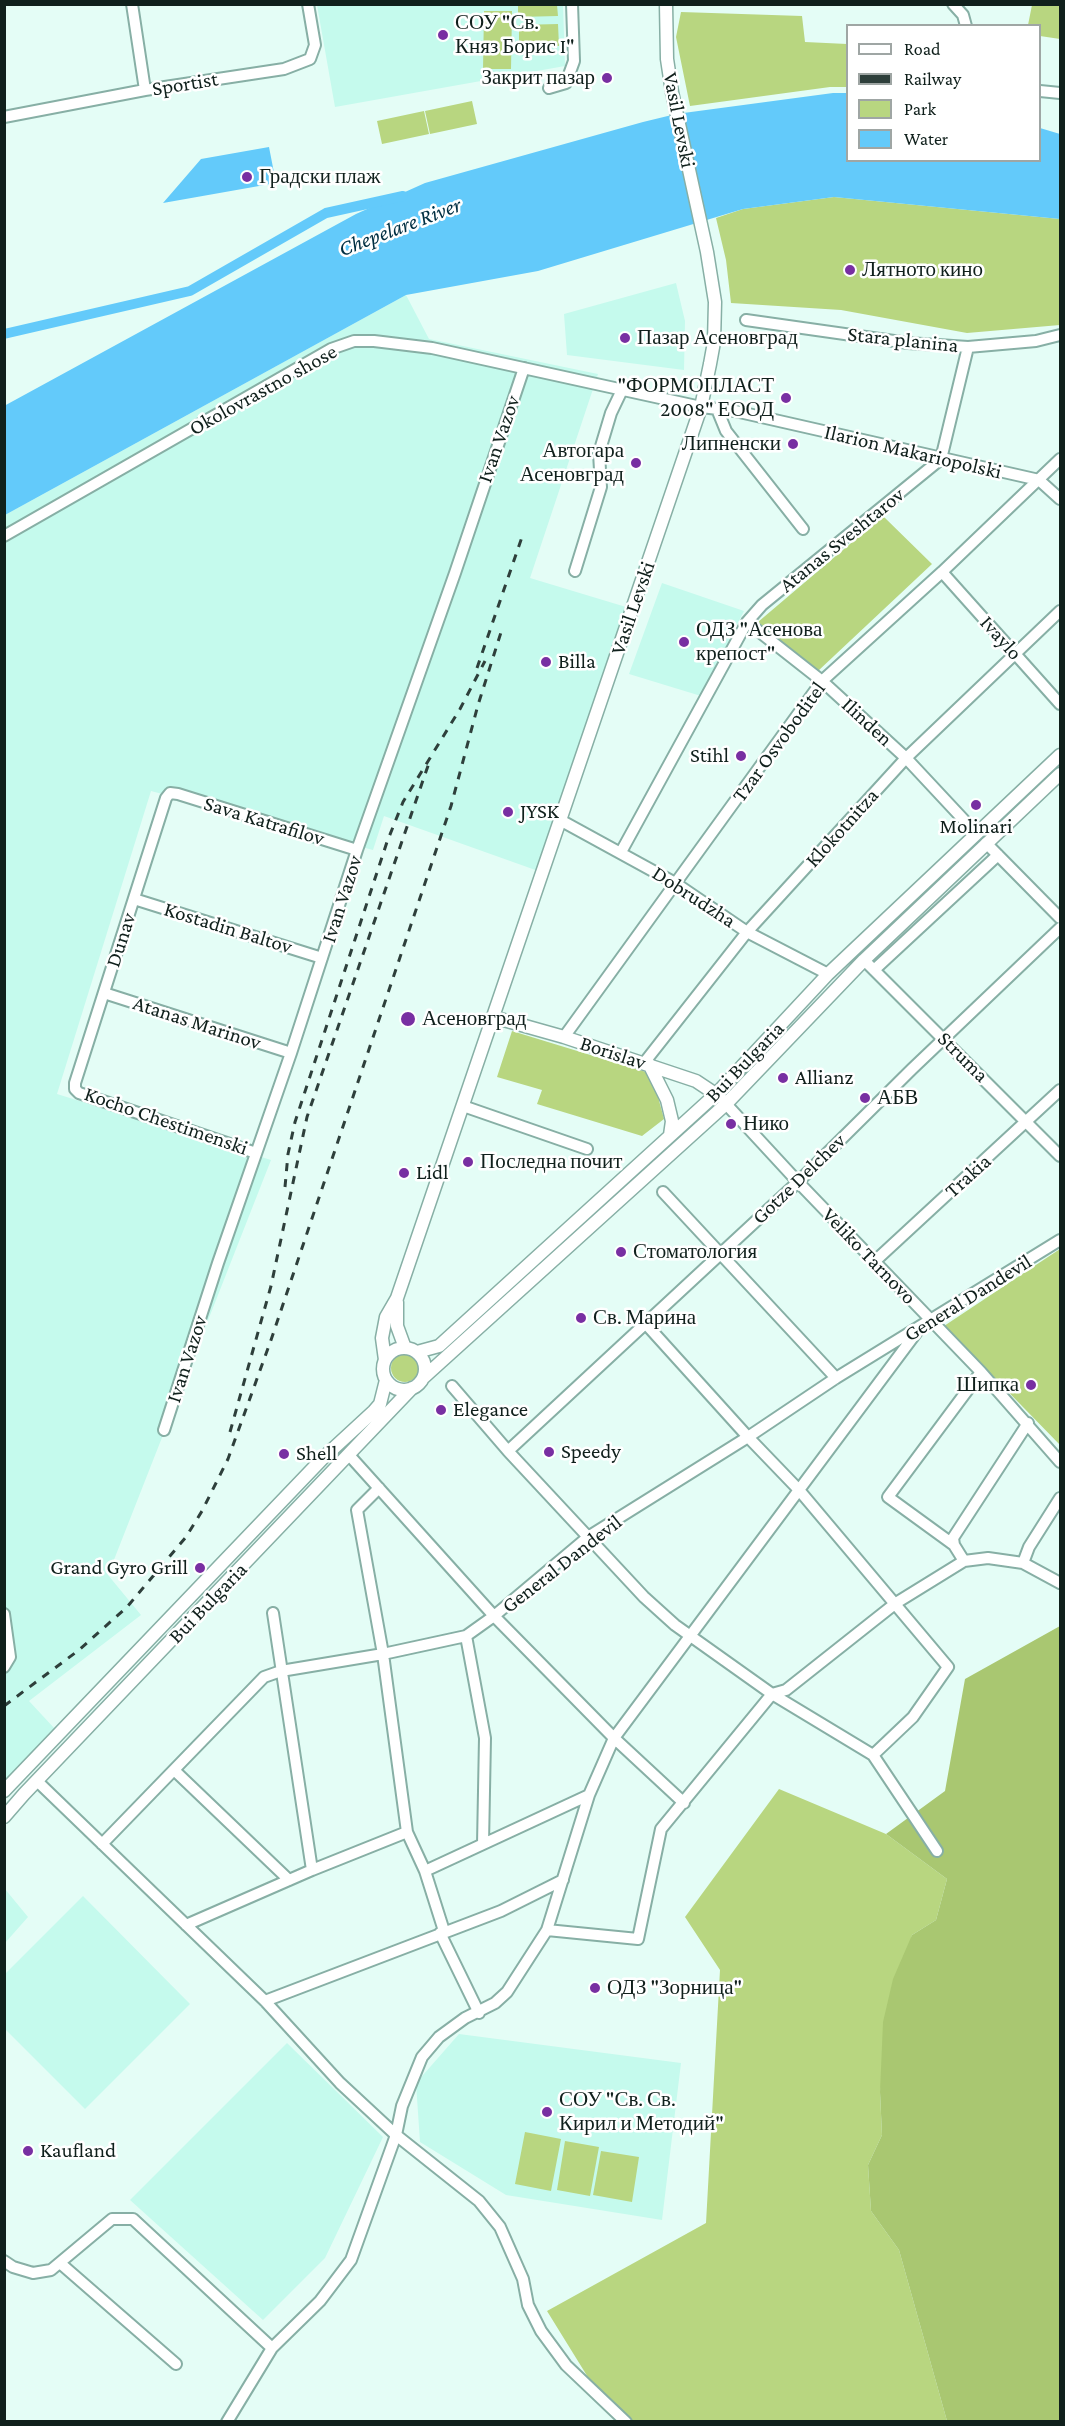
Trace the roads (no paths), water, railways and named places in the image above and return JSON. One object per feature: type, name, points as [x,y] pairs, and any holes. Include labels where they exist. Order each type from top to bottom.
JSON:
[{"type":"main road","name":"Vasil Levski","points":[[385,1360],[383,1329],[386,1317],[397,1298],[701,407],[714,342],[715,302],[676,114],[667,59],[666,4]]},
{"type":"main road","name":"Bui Bulgaria","points":[[411,1350],[431,1350],[439,1346],[716,1094],[828,974],[1060,755]]},
{"type":"main road","name":"Bui Bulgaria","points":[[423,1378],[726,1104],[864,960],[1060,774]]},
{"type":"main road","name":"Borislav","points":[[493,1017],[564,1036],[696,1081],[716,1094],[726,1104]]},
{"type":"main road","points":[[646,1064],[668,1100],[672,1121],[670,1136]]},
{"type":"main road","name":"Vasil Levski","points":[[397,1298],[397,1326],[411,1350]]},
{"type":"main road","points":[[411,1350],[425,1366],[423,1378],[412,1388],[397,1389],[386,1380],[385,1360],[394,1351],[411,1350]]},
{"type":"main road","name":"Bui Bulgaria","points":[[4,1791],[323,1458],[374,1411],[381,1399],[386,1380]]},
{"type":"main road","name":"Bui Bulgaria","points":[[4,1817],[412,1388]]},
{"type":"street","points":[[132,4],[145,90]]},
{"type":"street","name":"Sportist","points":[[4,117],[145,90],[284,69],[310,59],[315,45],[308,4]]},
{"type":"street","points":[[549,88],[566,83],[574,61],[572,4]]},
{"type":"street","points":[[953,4],[963,15],[965,24]]},
{"type":"street","points":[[1041,91],[1060,93]]},
{"type":"street","name":"Stara planina","points":[[746,320],[908,343],[968,347],[1036,341],[1060,335]]},
{"type":"street","name":"Okolovrastno shose","points":[[4,536],[331,349],[354,341],[432,348],[701,407]]},
{"type":"street","points":[[941,459],[968,347]]},
{"type":"street","name":"Ivan Vazov","points":[[164,1430],[357,850],[455,573],[524,368]]},
{"type":"street","points":[[575,571],[601,487],[599,453],[622,390]]},
{"type":"street","name":"Ilarion Makariopolski","points":[[701,407],[759,417],[1039,480]]},
{"type":"street","points":[[717,409],[726,431],[802,530]]},
{"type":"street","name":"Atanas Sveshtarov","points":[[621,852],[747,622],[762,605],[941,459]]},
{"type":"street","name":"Tzar Osvoboditel","points":[[564,1036],[822,681],[942,572],[1060,459]]},
{"type":"street","points":[[1039,480],[1060,499]]},
{"type":"street","name":"Ivaylo","points":[[942,572],[1060,704]]},
{"type":"street","name":"Klokotnitza","points":[[646,1064],[747,932],[906,758],[1060,611]]},
{"type":"street","name":"Ilinden","points":[[747,622],[822,681],[906,758],[976,833]]},
{"type":"street","name":"Sava Katrafilov","points":[[170,793],[357,850]]},
{"type":"street","name":"Dunav","points":[[75,1089],[166,798],[170,793]]},
{"type":"street","name":"Dobrudzha","points":[[560,820],[675,883],[747,932],[828,974]]},
{"type":"street","points":[[986,843],[1060,918]]},
{"type":"street","points":[[874,970],[998,855]]},
{"type":"street","name":"Kostadin Baltov","points":[[134,899],[322,958]]},
{"type":"street","name":"Gotze Delchev","points":[[508,1451],[798,1182],[1060,928]]},
{"type":"street","name":"Struma","points":[[864,960],[1060,1156]]},
{"type":"street","name":"Atanas Marinov","points":[[104,993],[291,1053]]},
{"type":"street","name":"Kocho Chestimenski","points":[[75,1089],[79,1093],[256,1153]]},
{"type":"street","name":"Trakia","points":[[875,1261],[1060,1090]]},
{"type":"street","name":"Veliko Tarnovo","points":[[726,1104],[981,1372],[1060,1462]]},
{"type":"street","points":[[463,1106],[587,1149]]},
{"type":"street","points":[[663,1192],[836,1377]]},
{"type":"street","name":"General Dandevil","points":[[102,1844],[264,1677],[281,1671],[382,1654],[466,1636],[495,1616],[588,1538],[748,1437],[836,1377],[919,1329],[1060,1240]]},
{"type":"street","points":[[645,1323],[748,1437],[800,1490],[948,1667],[913,1717],[873,1755]]},
{"type":"street","points":[[227,2421],[272,2348],[320,2301],[351,2260],[396,2135],[402,2106],[422,2057],[439,2037],[465,2018],[495,2003],[507,1992],[547,1930],[589,1795],[614,1738],[919,1329]]},
{"type":"street","points":[[871,1357],[881,1360],[885,1365],[884,1376]]},
{"type":"street","points":[[964,1561],[954,1545],[888,1497],[981,1372]]},
{"type":"street","points":[[452,1386],[588,1538],[644,1597],[675,1625],[772,1694],[873,1755],[937,1851]]},
{"type":"street","points":[[954,1545],[953,1538],[959,1527],[1028,1423]]},
{"type":"street","points":[[349,1455],[495,1616],[614,1738],[684,1803]]},
{"type":"street","points":[[380,1488],[357,1510],[382,1654],[407,1832],[425,1871],[442,1932],[479,2013]]},
{"type":"street","points":[[1023,1563],[1029,1547],[1060,1498]]},
{"type":"street","points":[[547,1930],[638,1939],[662,1829],[772,1694],[786,1690],[896,1603],[964,1561],[988,1558],[1023,1563],[1060,1583]]},
{"type":"street","points":[[273,1613],[312,1870]]},
{"type":"street","points":[[4,1614],[10,1657],[4,1667]]},
{"type":"street","points":[[466,1636],[485,1737],[483,1844]]},
{"type":"street","points":[[174,1770],[289,1880]]},
{"type":"street","points":[[37,1781],[265,2001],[331,2073],[396,2135],[479,2201],[500,2228],[523,2279],[528,2305],[541,2331],[566,2365],[626,2421]]},
{"type":"street","points":[[425,1871],[589,1795]]},
{"type":"street","points":[[186,1925],[312,1870],[407,1832]]},
{"type":"street","points":[[265,2001],[501,1911],[563,1880]]},
{"type":"street","points":[[4,2261],[13,2267],[33,2273],[51,2270],[112,2219],[133,2219],[272,2348]]},
{"type":"street","points":[[60,2263],[176,2364]]},
{"type":"water","name":"Chepelare River","points":[[846,93],[846,162],[1041,162],[1041,128],[1060,134],[1060,219],[834,197],[743,209],[538,271],[406,295],[5,515],[4,406],[356,214],[425,183],[676,114]]},
{"type":"water","points":[[269,147],[276,183],[163,203],[201,159]]},
{"type":"waterway","points":[[4,334],[190,291],[326,213],[403,196]]},
{"type":"railway","points":[[477,668],[522,537]]},
{"type":"railway","points":[[4,1706],[79,1650],[127,1607],[186,1537],[228,1459],[271,1340],[451,806],[478,705],[503,626]]},
{"type":"railway","points":[[285,1187],[288,1154],[295,1122],[387,842],[403,802],[460,709],[485,661]]},
{"type":"railway","points":[[230,1432],[271,1286],[307,1117],[430,760]]},
{"type":"place","name":"СОУ \"Св. Княз Борис I\"","points":[[443,35]]},
{"type":"place","name":"Закрит пазар","points":[[607,78]]},
{"type":"place","name":"Градски плаж","points":[[247,177]]},
{"type":"place","name":"Лятното кино","points":[[850,270]]},
{"type":"place","name":"Пазар Асеновград","points":[[625,338]]},
{"type":"place","name":"\"ФОРМОПЛАСТ 2008\" ЕООД","points":[[786,398]]},
{"type":"place","name":"Липненски","points":[[793,444]]},
{"type":"place","name":"Автогара Асеновград","points":[[636,463]]},
{"type":"place","name":"ОДЗ \"Асенова крепост\"","points":[[684,642]]},
{"type":"place","name":"Billa","points":[[546,662]]},
{"type":"place","name":"Stihl","points":[[741,756]]},
{"type":"place","name":"Molinari","points":[[976,805]]},
{"type":"place","name":"JYSK","points":[[508,812]]},
{"type":"place","name":"Асеновград","points":[[408,1019]]},
{"type":"place","name":"Allianz","points":[[783,1078]]},
{"type":"place","name":"АБВ","points":[[865,1098]]},
{"type":"place","name":"Нико","points":[[731,1124]]},
{"type":"place","name":"Последна почит","points":[[468,1162]]},
{"type":"place","name":"Lidl","points":[[404,1173]]},
{"type":"place","name":"Стоматология","points":[[621,1252]]},
{"type":"place","name":"Св. Марина","points":[[581,1318]]},
{"type":"place","name":"Шипка","points":[[1031,1385]]},
{"type":"place","name":"Elegance","points":[[441,1410]]},
{"type":"place","name":"Speedy","points":[[549,1452]]},
{"type":"place","name":"Shell","points":[[284,1454]]},
{"type":"place","name":"Grand Gyro Grill","points":[[200,1568]]},
{"type":"place","name":"ОДЗ \"Зорница\"","points":[[595,1988]]},
{"type":"place","name":"СОУ \"Св. Св. Кирил и Методий\"","points":[[547,2112]]},
{"type":"place","name":"Kaufland","points":[[28,2151]]}]
